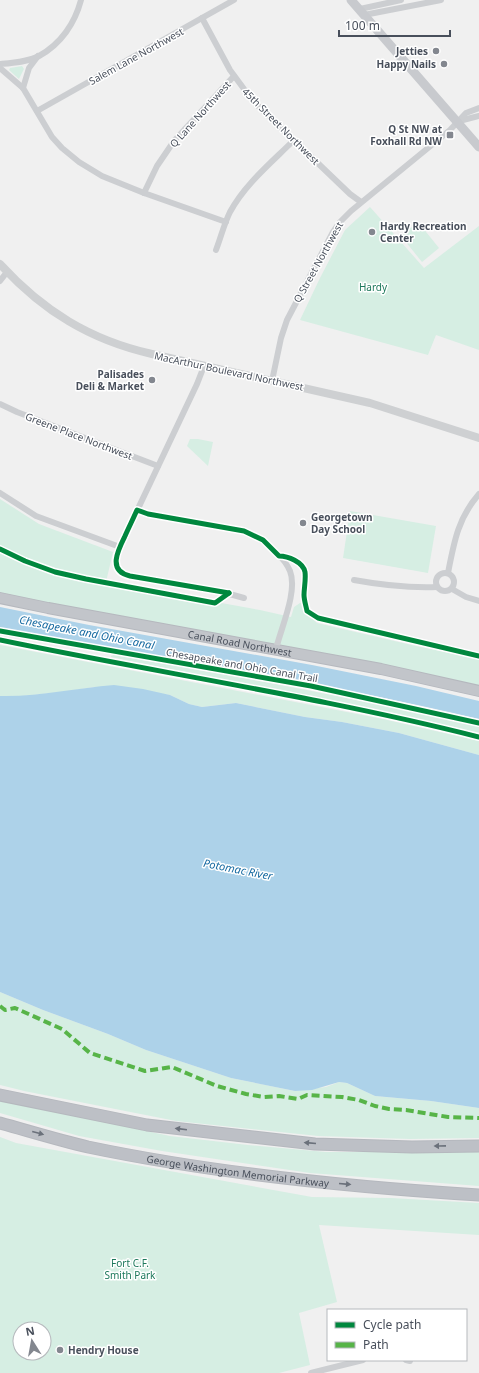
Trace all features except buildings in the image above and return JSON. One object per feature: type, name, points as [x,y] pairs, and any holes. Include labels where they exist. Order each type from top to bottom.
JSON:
[{"type":"highway","name":"Canal Road Northwest","points":[[0,598],[396,672],[479,691]]},
{"type":"highway","points":[[0,1095],[147,1125],[315,1144],[412,1147],[479,1146]]},
{"type":"highway","name":"George Washington Memorial Parkway","points":[[0,1123],[87,1146],[175,1162],[293,1180],[422,1191],[479,1194]]},
{"type":"main road","points":[[352,0],[479,147]]},
{"type":"main road","name":"MacArthur Boulevard Northwest","points":[[0,264],[30,295],[50,310],[94,335],[135,350],[380,405],[479,438]]},
{"type":"street","points":[[23,88],[29,68],[38,56],[54,44],[69,29],[76,16],[81,0]]},
{"type":"street","name":"Salem Lane Northwest","points":[[37,111],[234,0]]},
{"type":"street","points":[[362,12],[400,0]]},
{"type":"street","points":[[362,12],[441,0]]},
{"type":"street","name":"45th Street Northwest","points":[[202,18],[234,76],[253,100],[361,202]]},
{"type":"street","points":[[0,64],[9,64],[38,56]]},
{"type":"street","points":[[0,68],[23,88],[52,137],[74,159],[102,176],[144,193],[226,222]]},
{"type":"street","name":"Q Lane Northwest","points":[[144,193],[159,162],[174,141],[234,76]]},
{"type":"street","name":"Q Street Northwest","points":[[458,123],[466,113],[479,108]]},
{"type":"street","name":"Q Street Northwest","points":[[272,380],[283,332],[289,314],[335,229],[361,202],[458,123],[463,120],[479,116]]},
{"type":"street","points":[[216,250],[226,222],[236,202],[294,140]]},
{"type":"street","points":[[0,281],[7,272]]},
{"type":"street","points":[[204,366],[120,548],[117,555],[117,566],[122,573],[127,575],[215,590],[244,598]]},
{"type":"street","name":"Greene Place Northwest","points":[[0,404],[21,414],[158,466]]},
{"type":"street","points":[[0,493],[36,516],[120,548]]},
{"type":"street","points":[[448,573],[455,539],[461,520],[469,506],[479,494]]},
{"type":"street","points":[[137,510],[145,513],[244,531],[259,538],[270,546],[288,567],[292,582],[292,594],[276,649]]},
{"type":"street","points":[[354,580],[382,585],[423,588],[437,587],[444,591],[452,588],[454,578],[448,573],[443,573],[437,577],[435,582],[437,587]]},
{"type":"street","points":[[452,588],[466,597],[479,601]]},
{"type":"street","points":[[311,1373],[359,1361]]},
{"type":"green space","points":[[22,66],[24,69],[19,79],[9,70],[10,68]]},
{"type":"green space","name":"Hardy","points":[[370,207],[424,268],[479,226],[479,350],[436,335],[428,355],[300,320],[345,230]]},
{"type":"green space","points":[[418,222],[439,248],[422,262],[401,236]]},
{"type":"green space","points":[[190,439],[213,442],[208,466],[187,446]]},
{"type":"green space","points":[[0,499],[39,524],[113,552],[106,582],[291,617],[294,607],[300,603],[304,604],[317,623],[479,659],[479,687],[24,600],[0,594]]},
{"type":"green space","points":[[350,511],[436,526],[428,573],[343,558]]},
{"type":"green space","points":[[0,645],[383,719],[475,740],[479,741],[479,755],[399,733],[342,722],[305,717],[236,703],[202,707],[189,704],[170,695],[94,687],[13,697],[0,696]]},
{"type":"green space","points":[[114,655],[388,706],[479,726],[479,734],[311,696],[263,688],[111,657]]},
{"type":"green space","points":[[0,992],[146,1050],[231,1078],[295,1091],[326,1087],[339,1082],[347,1083],[375,1096],[431,1101],[479,1108],[479,1138],[410,1139],[318,1136],[176,1121],[0,1085]]},
{"type":"green space","points":[[0,1100],[170,1136],[248,1145],[326,1152],[479,1152],[479,1186],[310,1173],[162,1151],[79,1136],[0,1113]]},
{"type":"green space","name":"Fort C.F. Smith Park","points":[[0,1137],[16,1143],[312,1197],[391,1198],[479,1203],[479,1235],[319,1225],[337,1302],[299,1313],[310,1365],[279,1373],[0,1373]]},
{"type":"water","name":"Chesapeake and Ohio Canal","points":[[0,607],[89,625],[312,665],[416,686],[479,701],[479,719],[420,705],[300,681],[0,628]]},
{"type":"water","name":"Potomac River","points":[[114,685],[170,695],[189,704],[202,707],[236,703],[305,717],[342,722],[399,733],[479,755],[479,1108],[431,1101],[375,1096],[347,1083],[339,1082],[312,1090],[295,1091],[231,1078],[146,1050],[0,992],[0,696],[43,694]]},
{"type":"marked path","points":[[0,1006],[5,1010],[15,1008],[62,1029],[90,1053],[145,1071],[172,1067],[217,1086],[264,1097],[279,1096],[298,1099],[307,1095],[342,1097],[359,1100],[389,1109],[406,1110],[448,1117],[479,1118]]},
{"type":"cycle path","points":[[229,593],[130,576],[119,570],[116,565],[117,553],[137,510],[148,514],[244,531],[263,540],[279,556],[295,560],[304,568],[304,597],[307,611],[318,618],[479,656]]},
{"type":"cycle path","points":[[0,549],[25,561],[55,572],[86,579],[215,603],[229,593]]},
{"type":"cycle path","name":"Chesapeake and Ohio Canal Trail","points":[[0,631],[311,686],[479,723]]},
{"type":"cycle path","points":[[0,640],[300,697],[479,737]]},
{"type":"place","name":"Jetties","points":[[436,51]]},
{"type":"place","name":"Happy Nails","points":[[444,64]]},
{"type":"place","name":"Q St NW at Foxhall Rd NW","points":[[450,135]]},
{"type":"place","name":"Hardy Recreation Center","points":[[372,232]]},
{"type":"place","name":"Palisades Deli & Market","points":[[152,380]]},
{"type":"place","name":"Georgetown Day School","points":[[303,523]]},
{"type":"place","name":"Hendry House","points":[[60,1350]]}]
